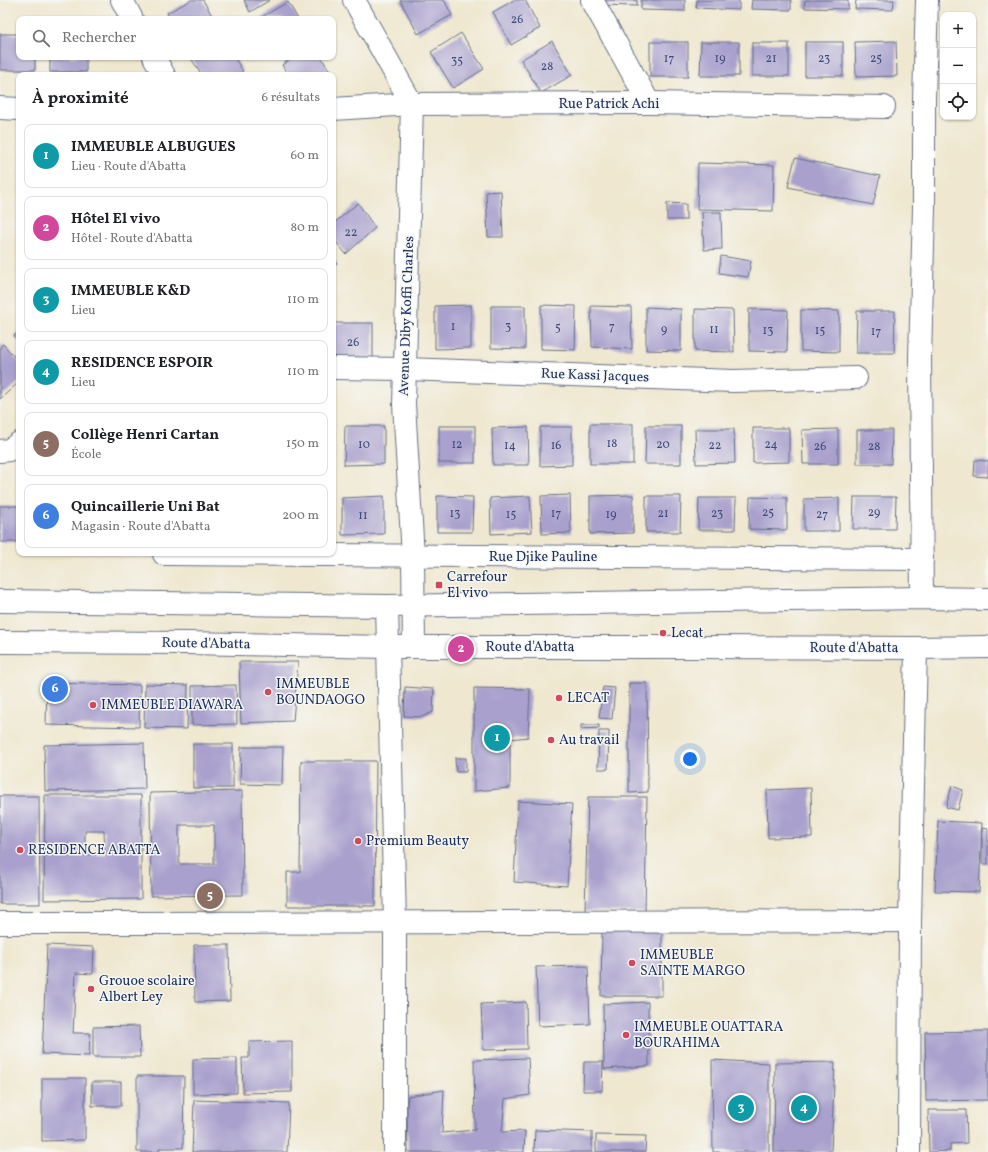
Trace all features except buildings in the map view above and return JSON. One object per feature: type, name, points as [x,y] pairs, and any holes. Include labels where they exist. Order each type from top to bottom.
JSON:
[{"type":"street","points":[[122,0],[130,16]]},
{"type":"street","points":[[354,0],[412,104]]},
{"type":"street","points":[[592,0],[649,103]]},
{"type":"street","points":[[922,598],[920,358],[924,208],[924,99],[931,2]]},
{"type":"street","points":[[156,60],[162,72]]},
{"type":"street","name":"Rue Patrick Achi","points":[[336,109],[412,104],[649,103],[884,107]]},
{"type":"street","name":"Avenue Diby Koffi Charles","points":[[412,104],[404,404],[413,556],[414,647]]},
{"type":"street","points":[[0,108],[16,109]]},
{"type":"street","name":"Rue Kassi Jacques","points":[[336,368],[406,369],[733,381],[856,378]]},
{"type":"street","points":[[0,451],[9,450],[16,444]]},
{"type":"street","name":"Rue Djike Pauline","points":[[336,555],[922,559]]},
{"type":"street","points":[[0,601],[387,606],[922,598],[988,599]]},
{"type":"street","points":[[387,606],[395,922],[395,1152]]},
{"type":"street","name":"Route d'Abatta","points":[[0,642],[179,643],[388,647],[988,647]]},
{"type":"street","points":[[910,1152],[910,921],[916,648]]},
{"type":"street","points":[[0,922],[910,921]]},
{"type":"place","name":"Carrefour El vivo","points":[[439,585]]},
{"type":"place","name":"Lecat","points":[[663,633]]},
{"type":"place","name":"Hôtel El vivo","points":[[461,649]]},
{"type":"place","name":"Quincaillerie Uni Bat","points":[[55,689]]},
{"type":"place","name":"IMMEUBLE BOUNDAOGO","points":[[268,692]]},
{"type":"place","name":"LECAT","points":[[559,698]]},
{"type":"place","name":"IMMEUBLE DIAWARA","points":[[93,705]]},
{"type":"place","name":"IMMEUBLE ALBUGUES","points":[[497,738]]},
{"type":"place","name":"Au travail","points":[[551,740]]},
{"type":"place","name":"Premium Beauty","points":[[358,841]]},
{"type":"place","name":"RESIDENCE ABATTA","points":[[20,850]]},
{"type":"place","name":"Collège Henri Cartan","points":[[210,896]]},
{"type":"place","name":"IMMEUBLE SAINTE MARGO","points":[[632,963]]},
{"type":"place","name":"Grouoe scolaire Albert Ley","points":[[91,989]]},
{"type":"place","name":"IMMEUBLE OUATTARA BOURAHIMA","points":[[626,1035]]},
{"type":"place","name":"IMMEUBLE K&D","points":[[741,1108]]},
{"type":"place","name":"RESIDENCE ESPOIR","points":[[804,1108]]}]
